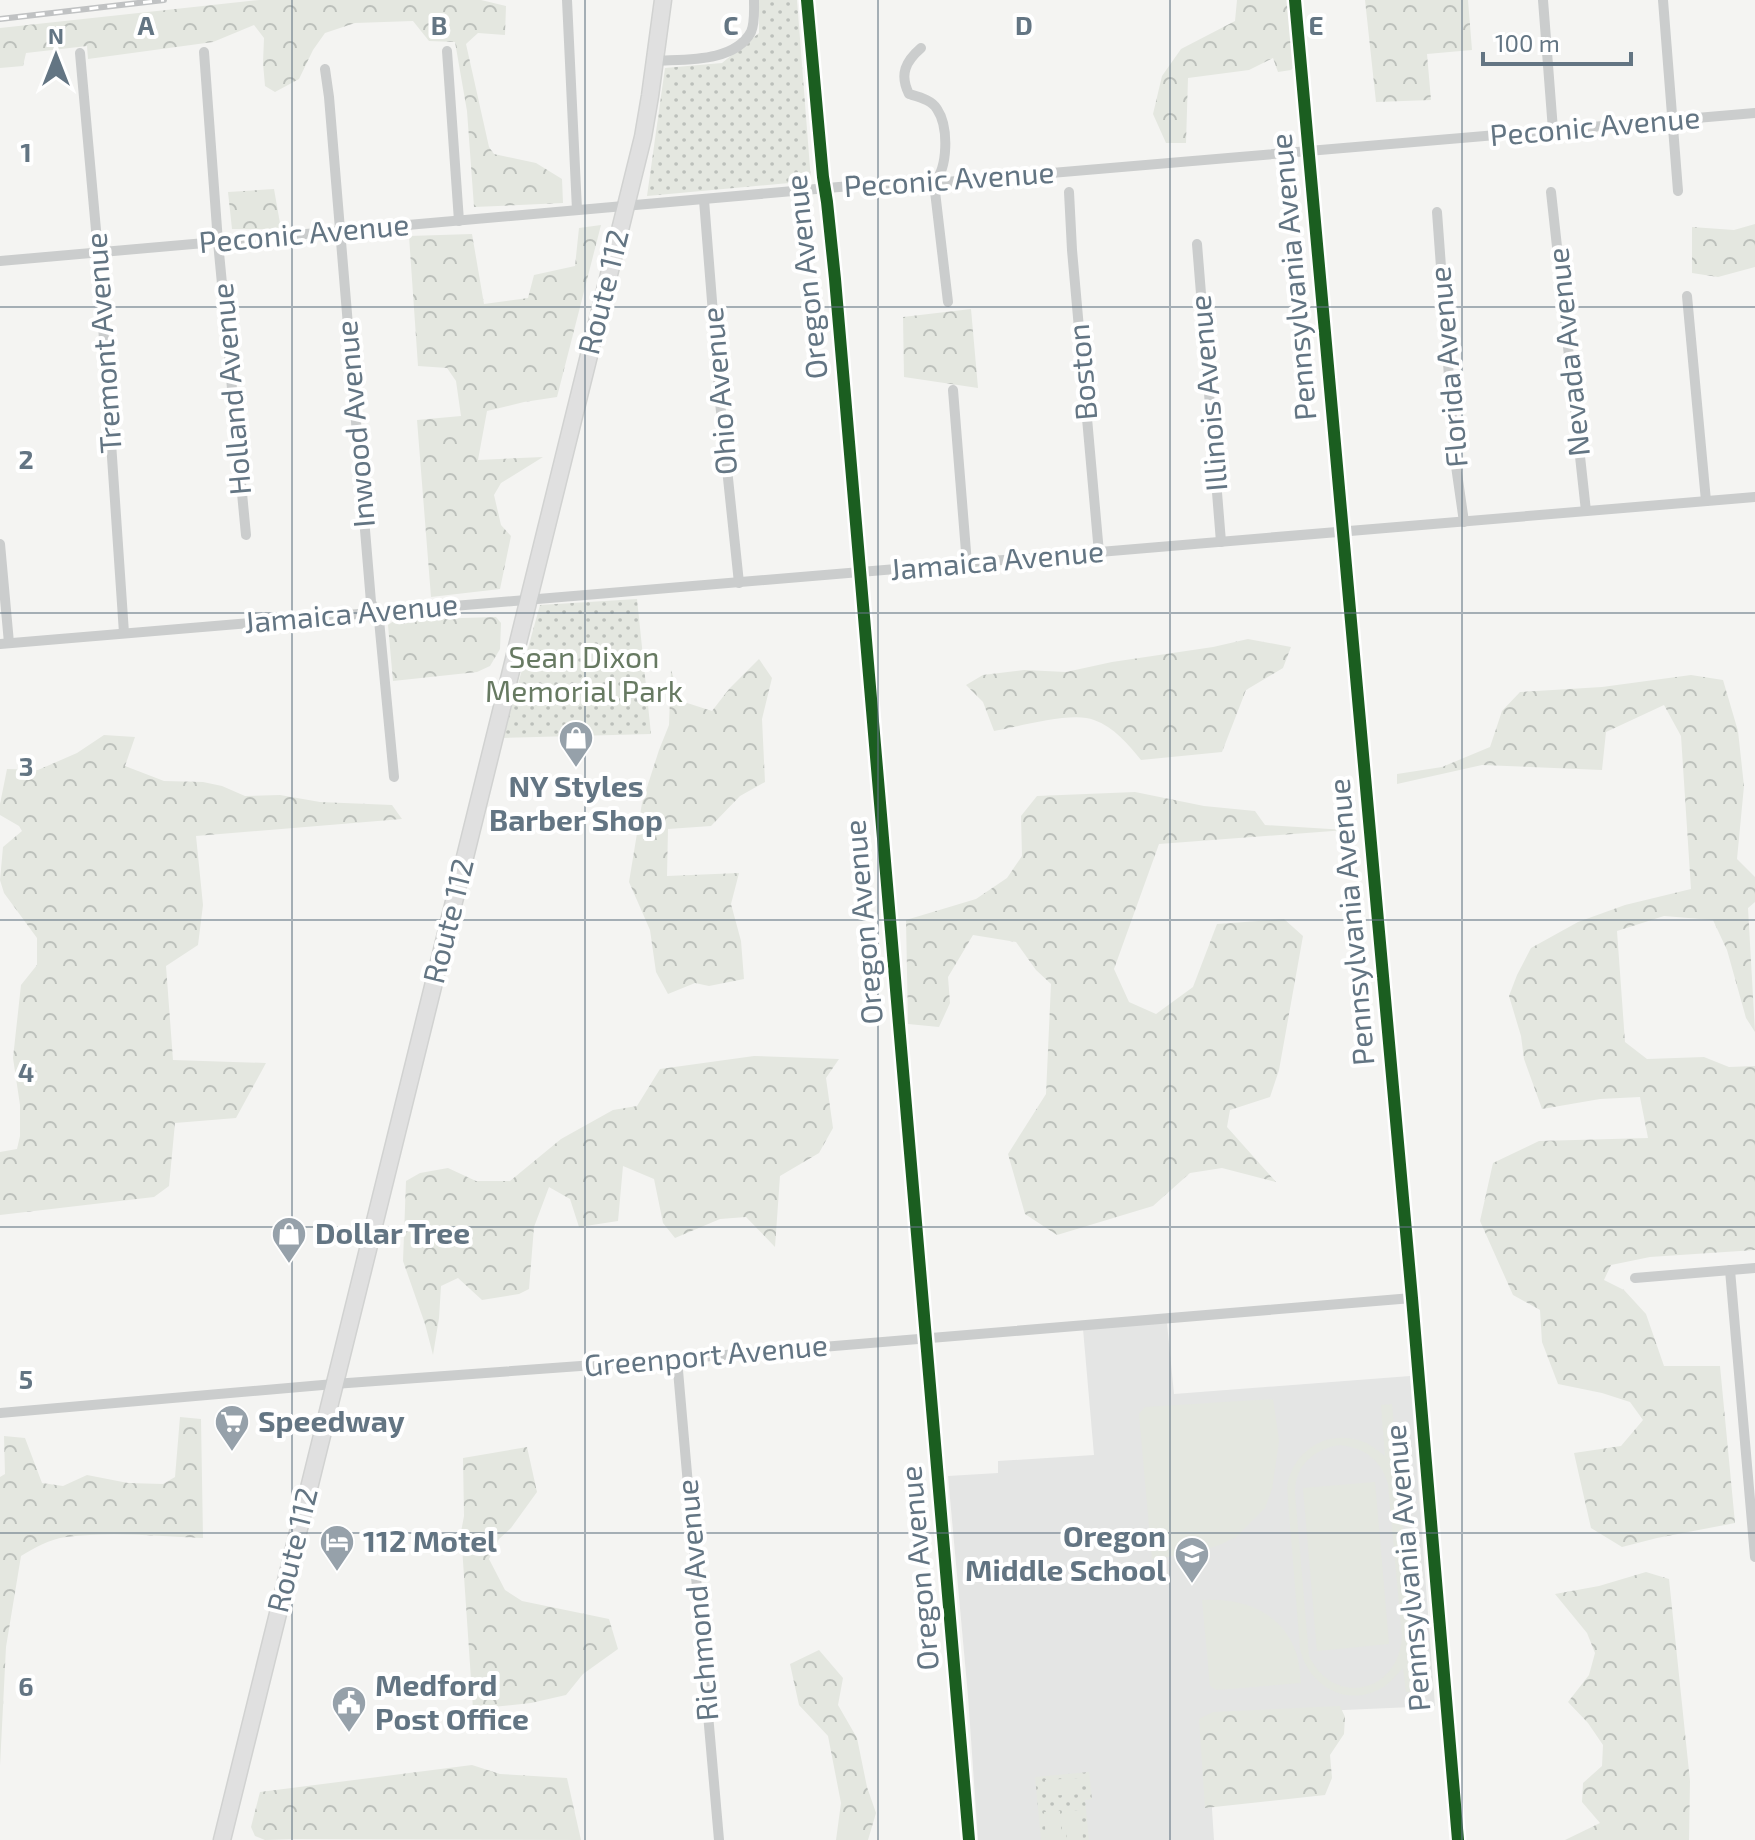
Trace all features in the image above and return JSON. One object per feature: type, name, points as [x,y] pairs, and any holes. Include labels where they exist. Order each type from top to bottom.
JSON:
[{"type":"main road","name":"Route 112","points":[[224,1839],[626,206],[646,120],[663,0]]},
{"type":"street","points":[[567,0],[577,210]]},
{"type":"street","points":[[655,61],[714,56],[736,48],[751,32],[754,0]]},
{"type":"street","name":"Oregon Avenue","points":[[807,0],[832,251],[969,1840]]},
{"type":"street","name":"Pennsylvania Avenue","points":[[1295,0],[1458,1840]]},
{"type":"street","points":[[1543,0],[1553,130]]},
{"type":"street","points":[[1663,0],[1678,191]]},
{"type":"street","points":[[921,48],[909,59],[905,70],[906,87],[909,94],[937,107],[946,140],[941,175],[934,183],[948,302]]},
{"type":"street","points":[[447,51],[459,221]]},
{"type":"street","name":"Holland Avenue","points":[[204,52],[218,242],[246,535]]},
{"type":"street","name":"Tremont Avenue","points":[[80,53],[98,252],[124,633]]},
{"type":"street","name":"Inwood Avenue","points":[[325,69],[371,602],[379,620],[394,777]]},
{"type":"street","name":"Peconic Avenue","points":[[0,261],[879,184],[934,183],[1755,113]]},
{"type":"street","name":"Boston","points":[[1069,192],[1099,553]]},
{"type":"street","name":"Nevada Avenue","points":[[1551,192],[1586,511]]},
{"type":"street","name":"Ohio Avenue","points":[[704,200],[720,402],[739,583]]},
{"type":"street","name":"Florida Avenue","points":[[1437,212],[1455,459],[1464,522]]},
{"type":"street","name":"Illinois Avenue","points":[[1197,244],[1221,542]]},
{"type":"street","points":[[1687,296],[1706,501]]},
{"type":"street","points":[[953,390],[967,564]]},
{"type":"street","name":"Jamaica Avenue","points":[[4,644],[1755,497]]},
{"type":"street","points":[[0,544],[4,644]]},
{"type":"street","points":[[1635,1278],[1755,1268]]},
{"type":"street","points":[[1730,1270],[1755,1557]]},
{"type":"street","name":"Greenport Avenue","points":[[0,1413],[1412,1298]]},
{"type":"street","name":"Richmond Avenue","points":[[677,1359],[719,1840]]},
{"type":"shaded area","name":"Oregon Middle School","points":[[1167,1323],[1174,1394],[1410,1376],[1435,1706],[1206,1716],[1214,1840],[978,1840],[948,1476],[998,1473],[998,1461],[1094,1455],[1083,1329]]},
{"type":"green space","points":[[259,0],[481,0],[506,6],[505,35],[478,33],[466,44],[489,147],[494,154],[536,163],[562,179],[563,203],[474,207],[467,111],[455,42],[429,41],[413,21],[355,23],[325,33],[299,79],[275,92],[265,86],[264,38],[254,25],[213,42],[88,59],[87,46],[26,53],[23,66],[0,68],[0,28]]},
{"type":"green space","points":[[759,0],[797,0],[811,181],[647,196],[665,68],[722,63],[759,33]]},
{"type":"green space","points":[[1237,0],[1290,0],[1295,66],[1291,70],[1278,72],[1273,58],[1249,70],[1188,78],[1186,143],[1166,143],[1153,114],[1162,76],[1181,49],[1235,21]]},
{"type":"green space","points":[[1365,0],[1468,0],[1472,50],[1427,54],[1431,100],[1376,102]]},
{"type":"green space","points":[[274,189],[281,229],[232,229],[228,192]]},
{"type":"green space","points":[[1755,224],[1755,267],[1718,277],[1692,273],[1692,227],[1734,230]]},
{"type":"green space","points":[[601,225],[557,397],[487,411],[478,460],[543,457],[501,483],[494,495],[501,525],[511,536],[500,589],[431,597],[417,420],[461,416],[456,381],[447,368],[418,366],[409,236],[472,234],[484,304],[528,298],[534,275],[575,266],[579,228]]},
{"type":"green space","points":[[971,309],[978,388],[904,377],[903,317]]},
{"type":"green space","name":"Sean Dixon Memorial Park","points":[[637,599],[651,734],[503,738],[540,605]]},
{"type":"green space","points":[[496,617],[501,623],[500,649],[490,666],[477,672],[393,681],[388,625],[395,620]]},
{"type":"green space","points":[[1248,639],[1291,647],[1283,668],[1246,690],[1222,752],[1141,760],[1114,732],[1101,723],[1085,718],[1059,718],[994,731],[983,702],[966,685],[983,675],[1024,670],[1066,672]]},
{"type":"green space","points":[[759,659],[772,678],[762,719],[765,782],[740,796],[711,826],[668,829],[667,876],[739,873],[731,904],[741,941],[744,979],[709,986],[695,983],[668,994],[656,972],[650,930],[629,882],[642,803],[669,725],[671,670],[681,701],[712,711]]},
{"type":"green space","points":[[1691,675],[1723,680],[1738,731],[1744,786],[1737,859],[1755,877],[1755,902],[1748,908],[1755,1032],[1746,1018],[1727,950],[1713,920],[1664,916],[1617,931],[1625,1042],[1647,1059],[1704,1057],[1729,1067],[1755,1066],[1755,1250],[1650,1257],[1611,1265],[1604,1280],[1624,1290],[1646,1314],[1664,1366],[1720,1366],[1735,1523],[1622,1547],[1591,1528],[1574,1453],[1621,1446],[1643,1420],[1630,1402],[1558,1384],[1542,1342],[1540,1310],[1513,1295],[1480,1221],[1493,1163],[1539,1141],[1648,1138],[1640,1097],[1600,1099],[1542,1109],[1524,1059],[1521,1036],[1509,996],[1531,948],[1578,922],[1625,905],[1691,889],[1681,736],[1664,705],[1606,732],[1602,770],[1482,765],[1397,784],[1397,774],[1442,767],[1490,747],[1502,711],[1520,692],[1602,687]]},
{"type":"green space","points":[[104,735],[135,737],[125,766],[164,781],[203,782],[245,796],[280,795],[320,802],[392,805],[402,819],[196,836],[203,905],[198,945],[166,966],[173,1060],[266,1063],[236,1118],[175,1123],[169,1186],[154,1197],[0,1215],[0,1152],[17,1149],[20,1136],[20,1105],[13,1058],[21,985],[37,965],[37,938],[4,893],[0,880],[3,847],[22,831],[0,815],[7,769],[38,770],[77,753]]},
{"type":"green space","points":[[1135,792],[1204,806],[1255,811],[1265,825],[1346,830],[1159,844],[1114,969],[1129,1002],[1156,1014],[1193,987],[1217,924],[1284,919],[1303,936],[1279,1070],[1270,1097],[1230,1110],[1227,1127],[1276,1182],[1222,1168],[1190,1173],[1153,1206],[1057,1235],[1025,1214],[1008,1154],[1046,1094],[1051,984],[1036,970],[1016,942],[973,935],[948,977],[950,1003],[939,1027],[908,1024],[906,920],[976,899],[1007,878],[1022,856],[1021,816],[1037,796]]},
{"type":"green space","points":[[754,1056],[839,1059],[826,1078],[833,1128],[819,1153],[780,1176],[775,1247],[746,1217],[720,1219],[675,1238],[663,1223],[654,1179],[623,1166],[618,1221],[579,1227],[570,1199],[549,1187],[534,1227],[529,1289],[519,1294],[482,1300],[458,1278],[441,1286],[433,1355],[403,1261],[406,1181],[420,1173],[448,1168],[476,1181],[510,1181],[561,1139],[613,1110],[637,1106],[660,1069]]},
{"type":"green space","points":[[1273,1399],[1279,1441],[1272,1489],[1265,1508],[1236,1537],[1219,1545],[1195,1553],[1152,1559],[1139,1414],[1145,1407]]},
{"type":"green space","points":[[1392,1404],[1417,1692],[1406,1692],[1403,1668],[1388,1684],[1372,1693],[1345,1695],[1322,1684],[1312,1674],[1300,1649],[1287,1487],[1297,1462],[1305,1452],[1326,1440],[1351,1438],[1367,1443],[1385,1456],[1381,1405]],"holes":[[[1331,1447],[1349,1447],[1371,1457],[1381,1468],[1388,1484],[1402,1637],[1398,1656],[1389,1671],[1377,1682],[1363,1687],[1333,1683],[1320,1672],[1309,1656],[1295,1493],[1298,1474],[1308,1460]]]},
{"type":"green space","points":[[180,1417],[201,1419],[203,1538],[83,1535],[54,1540],[21,1556],[6,1647],[0,1766],[0,1477],[5,1474],[4,1436],[25,1438],[42,1483],[63,1486],[87,1475],[128,1483],[163,1484],[175,1477]]},
{"type":"green space","points":[[527,1447],[537,1492],[511,1528],[499,1539],[489,1559],[505,1590],[522,1601],[609,1619],[618,1649],[583,1674],[566,1695],[531,1703],[473,1709],[461,1532],[464,1516],[463,1458]]},
{"type":"green space","points":[[1375,1482],[1389,1644],[1317,1651],[1303,1488]]},
{"type":"green space","points":[[1646,1572],[1669,1579],[1690,1781],[1689,1840],[1565,1840],[1600,1823],[1582,1802],[1583,1783],[1602,1766],[1603,1745],[1568,1702],[1589,1675],[1595,1653],[1587,1633],[1555,1594],[1599,1586]]},
{"type":"green space","points":[[1202,1600],[1245,1604],[1270,1617],[1289,1638],[1296,1652],[1301,1683],[1216,1690],[1210,1686]]},
{"type":"green space","points":[[819,1650],[843,1678],[838,1705],[857,1738],[876,1813],[868,1840],[836,1840],[841,1803],[828,1736],[799,1705],[790,1664]]},
{"type":"green space","points":[[1340,1706],[1345,1717],[1344,1734],[1330,1755],[1332,1778],[1325,1795],[1205,1808],[1199,1719],[1213,1712]]},
{"type":"green space","points":[[472,1765],[500,1774],[567,1778],[581,1840],[265,1840],[255,1836],[251,1827],[260,1792]]},
{"type":"green space","points":[[1089,1772],[1092,1799],[1085,1800],[1089,1840],[1041,1840],[1035,1777]]},
{"type":"green space","points":[[1080,1778],[1081,1794],[1046,1796],[1045,1780]]},
{"type":"green space","points":[[1081,1810],[1083,1840],[1067,1840],[1065,1811]]},
{"type":"green space","points":[[1060,1811],[1062,1840],[1046,1840],[1044,1812]]},
{"type":"railway","points":[[0,19],[164,0]]},
{"type":"cycle path","points":[[807,0],[835,279],[969,1840]]},
{"type":"cycle path","points":[[1295,0],[1458,1840]]},
{"type":"place","name":"NY Styles Barber Shop","points":[[576,769]]},
{"type":"place","name":"Dollar Tree","points":[[289,1265]]},
{"type":"place","name":"Speedway","points":[[232,1453]]},
{"type":"place","name":"112 Motel","points":[[337,1573]]},
{"type":"place","name":"Oregon Middle School","points":[[1192,1585]]},
{"type":"place","name":"Medford Post Office","points":[[349,1734]]}]
